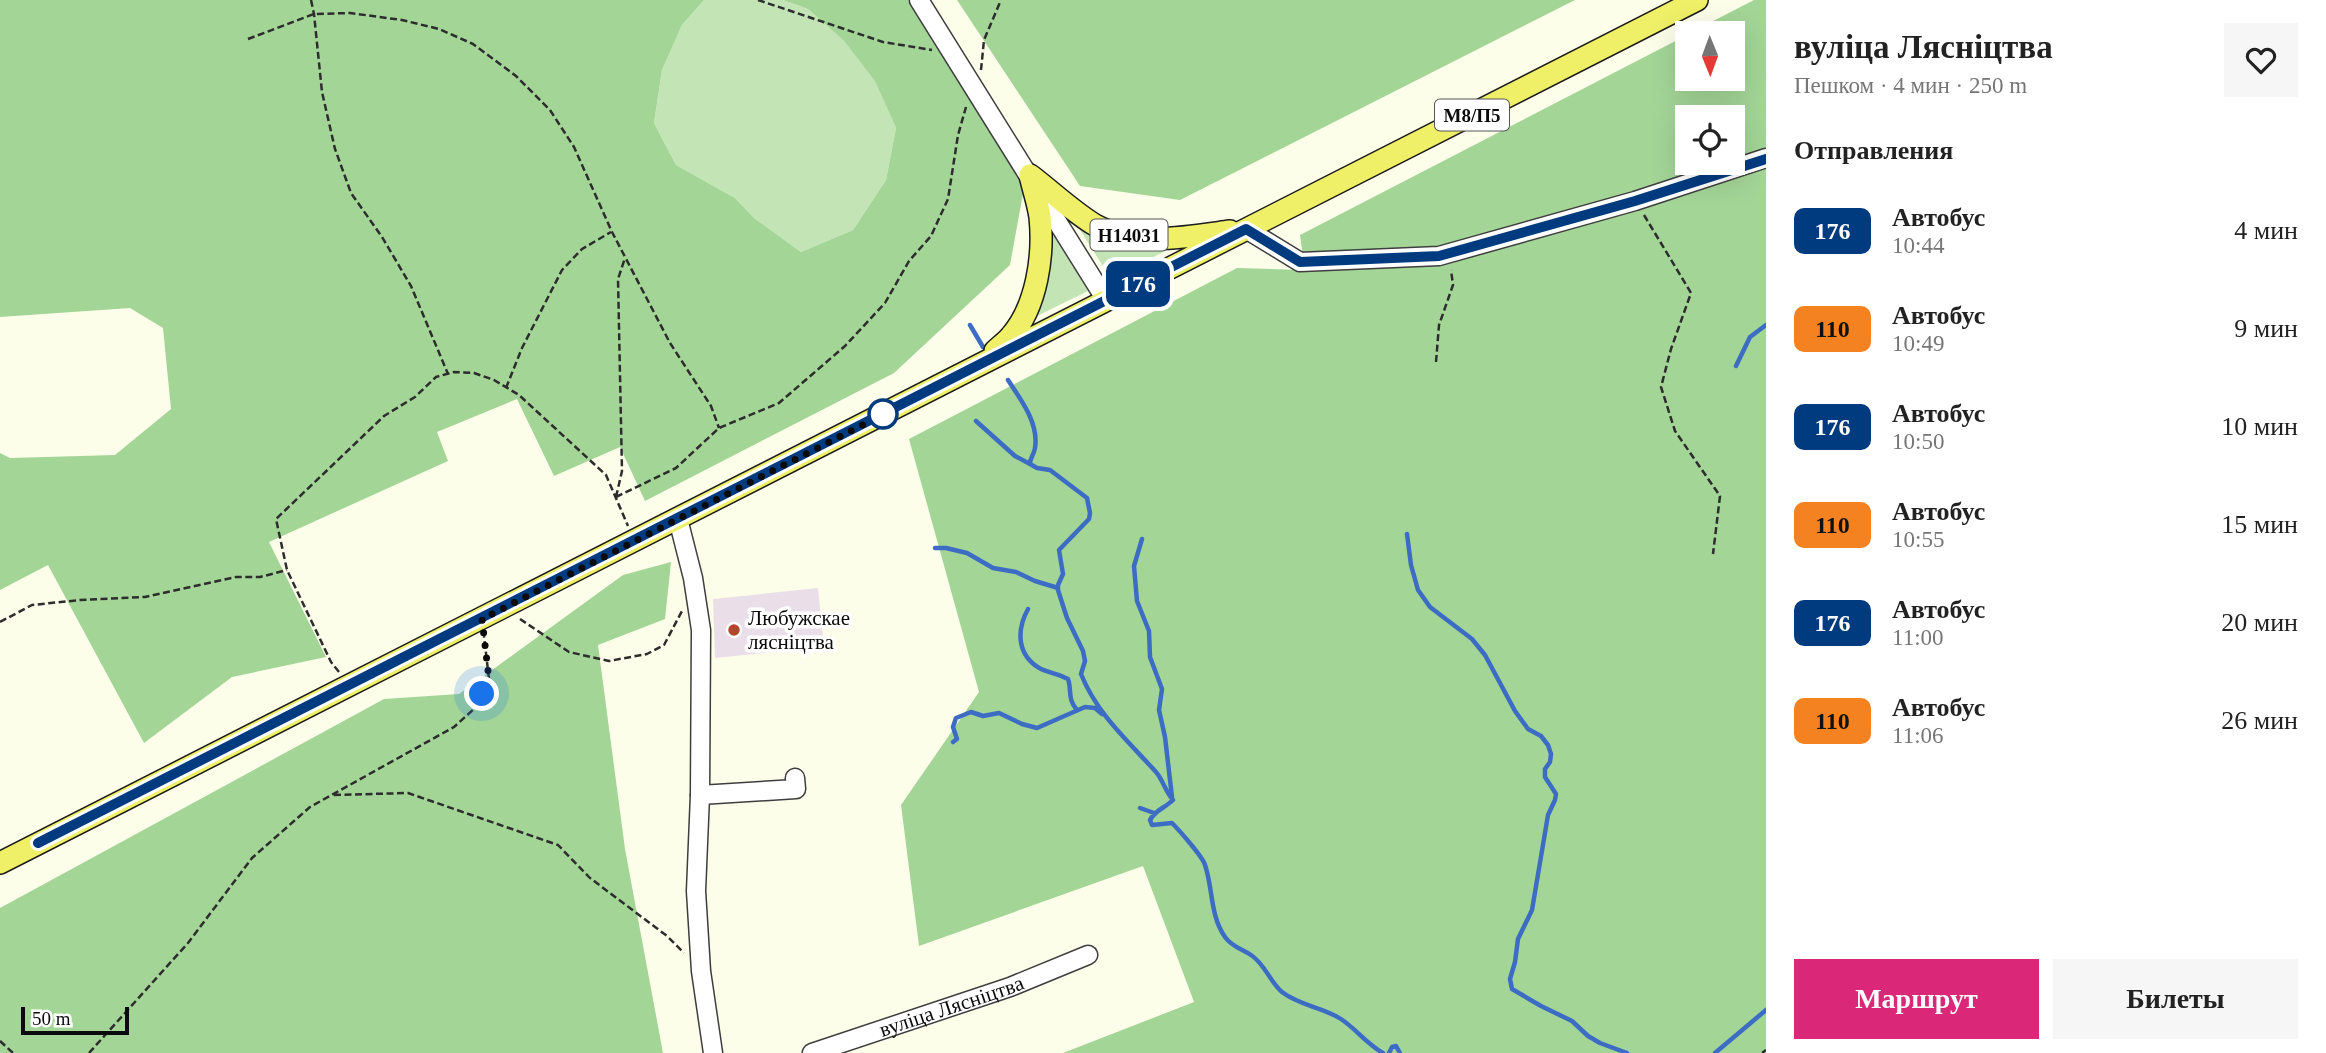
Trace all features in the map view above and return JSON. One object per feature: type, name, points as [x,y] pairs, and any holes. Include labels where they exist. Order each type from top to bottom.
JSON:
[{"type":"main road","name":"М8/П5","points":[[0,863],[1697,0]]},
{"type":"main road","name":"Н14031","points":[[1030,175],[1096,225],[1119,233],[1143,238],[1165,238],[1246,229]]},
{"type":"main road","name":"Н14031","points":[[980,365],[1012,335],[1025,313],[1037,278],[1042,240],[1030,175]]},
{"type":"street","name":"Н14031","points":[[919,0],[1106,300]]},
{"type":"street","points":[[1246,229],[1300,262],[1439,256],[1635,201],[1766,159]]},
{"type":"street","points":[[678,519],[693,578],[702,656],[701,795],[696,891],[701,971],[713,1053]]},
{"type":"street","points":[[701,795],[796,789],[795,778]]},
{"type":"street","name":"вуліца Лясніцтва","points":[[812,1053],[1010,987],[1088,955]]},
{"type":"path","points":[[311,0],[322,92],[335,149],[351,193],[382,237],[411,286],[448,374]]},
{"type":"path","points":[[758,0],[883,42],[952,53]]},
{"type":"path","points":[[616,497],[676,468],[719,428],[779,403],[845,346],[885,303],[909,261],[930,236],[948,199],[958,135],[972,84],[981,75],[984,40],[1002,0]]},
{"type":"path","points":[[248,39],[314,15],[351,13],[402,20],[439,29],[473,44],[516,76],[550,110],[574,147],[625,258],[670,343],[711,406],[719,428]]},
{"type":"path","points":[[1635,201],[1691,293],[1661,387],[1675,431],[1720,496],[1713,554]]},
{"type":"path","points":[[506,388],[522,348],[562,270],[582,249],[612,232]]},
{"type":"path","points":[[1436,362],[1438,325],[1453,285],[1449,253]]},
{"type":"path","points":[[616,497],[622,471],[618,279],[625,258]]},
{"type":"path","points":[[350,685],[331,662],[287,569],[276,519],[384,416],[415,397],[436,377],[474,373],[519,395],[606,475],[635,542]]},
{"type":"path","points":[[0,622],[32,605],[145,597],[236,577],[260,577],[287,569]]},
{"type":"path","points":[[503,608],[569,652],[608,661],[648,654],[664,645],[684,608]]},
{"type":"path","points":[[89,1053],[188,943],[252,858],[310,807],[454,727],[475,708],[489,679],[482,619]]},
{"type":"path","points":[[331,795],[408,793],[558,845],[590,878],[667,936],[701,971]]},
{"type":"path","points":[[0,1041],[13,1053]]},
{"type":"shaded area","name":"Любужскае лясніцтва","points":[[818,588],[824,647],[715,658],[713,599]]},
{"type":"green space","points":[[0,0],[704,0],[682,25],[662,70],[654,123],[676,165],[735,198],[754,218],[801,252],[853,230],[886,180],[896,128],[875,81],[844,41],[808,9],[783,0],[908,0],[1024,188],[1010,265],[894,373],[645,501],[620,447],[554,476],[517,399],[437,432],[448,461],[269,542],[326,657],[232,677],[144,743],[48,565],[0,590],[0,453],[10,458],[115,455],[171,409],[163,328],[130,308],[0,317]]},
{"type":"green space","points":[[704,0],[783,0],[808,9],[844,41],[875,80],[896,128],[886,180],[853,230],[801,252],[754,218],[735,198],[676,165],[654,123],[662,70],[682,25]]},
{"type":"green space","points":[[957,0],[1575,0],[1180,200],[1080,186]]},
{"type":"green space","points":[[1754,0],[1766,0],[1766,1053],[1063,1053],[1194,1002],[1143,866],[919,946],[901,805],[979,692],[909,439],[1237,268],[1305,270],[1300,235],[1675,41],[1675,91],[1745,91],[1745,21],[1713,21]]},
{"type":"green space","points":[[1077,225],[1161,248],[1165,251],[1111,279]]},
{"type":"green space","points":[[1050,229],[1088,291],[1033,318]]},
{"type":"green space","points":[[671,562],[665,619],[598,645],[625,849],[663,1053],[0,1053],[0,908],[384,699],[459,694],[623,575]]},
{"type":"waterway","points":[[970,325],[983,347]]},
{"type":"waterway","points":[[1736,366],[1750,337],[1766,325]]},
{"type":"waterway","points":[[1008,380],[1032,421],[1036,439],[1030,464],[1050,470],[1087,498],[1089,519],[1059,550],[1063,574],[1058,590],[1067,618],[1083,651],[1085,661],[1081,674],[1095,702],[1158,775],[1173,800],[1157,811],[1150,820],[1152,825],[1172,823],[1200,856],[1208,874],[1220,929],[1234,946],[1256,959],[1282,992],[1341,1019],[1383,1053]]},
{"type":"waterway","points":[[976,421],[1015,456],[1030,464]]},
{"type":"waterway","points":[[1407,534],[1418,590],[1430,607],[1472,639],[1485,655],[1515,711],[1528,729],[1541,736],[1551,754],[1545,777],[1556,794],[1548,815],[1532,910],[1518,939],[1510,979],[1512,989],[1572,1021],[1600,1043],[1627,1053]]},
{"type":"waterway","points":[[1142,539],[1134,566],[1137,601],[1149,631],[1150,657],[1162,689],[1159,710],[1172,797]]},
{"type":"waterway","points":[[935,548],[967,553],[993,568],[1016,572],[1058,588]]},
{"type":"waterway","points":[[1028,609],[1021,634],[1023,650],[1033,664],[1068,679],[1071,698],[1077,710]]},
{"type":"waterway","points":[[953,742],[957,739],[953,727],[956,718],[971,712],[983,716],[999,713],[1037,728],[1085,707],[1095,708],[1102,714]]},
{"type":"waterway","points":[[1140,808],[1154,813]]},
{"type":"waterway","points":[[1715,1053],[1766,1010]]},
{"type":"waterway","points":[[1389,1053],[1392,1047],[1396,1046],[1400,1053]]},
{"type":"bus line","name":"176","points":[[38,843],[1246,229],[1300,262],[1439,256],[1635,201],[1766,159]]},
{"type":"place","name":"Любужскае лясніцтва","points":[[734,630]]},
{"type":"route","points":[[482,694],[489,679],[482,619],[890,411],[883,414]]}]
